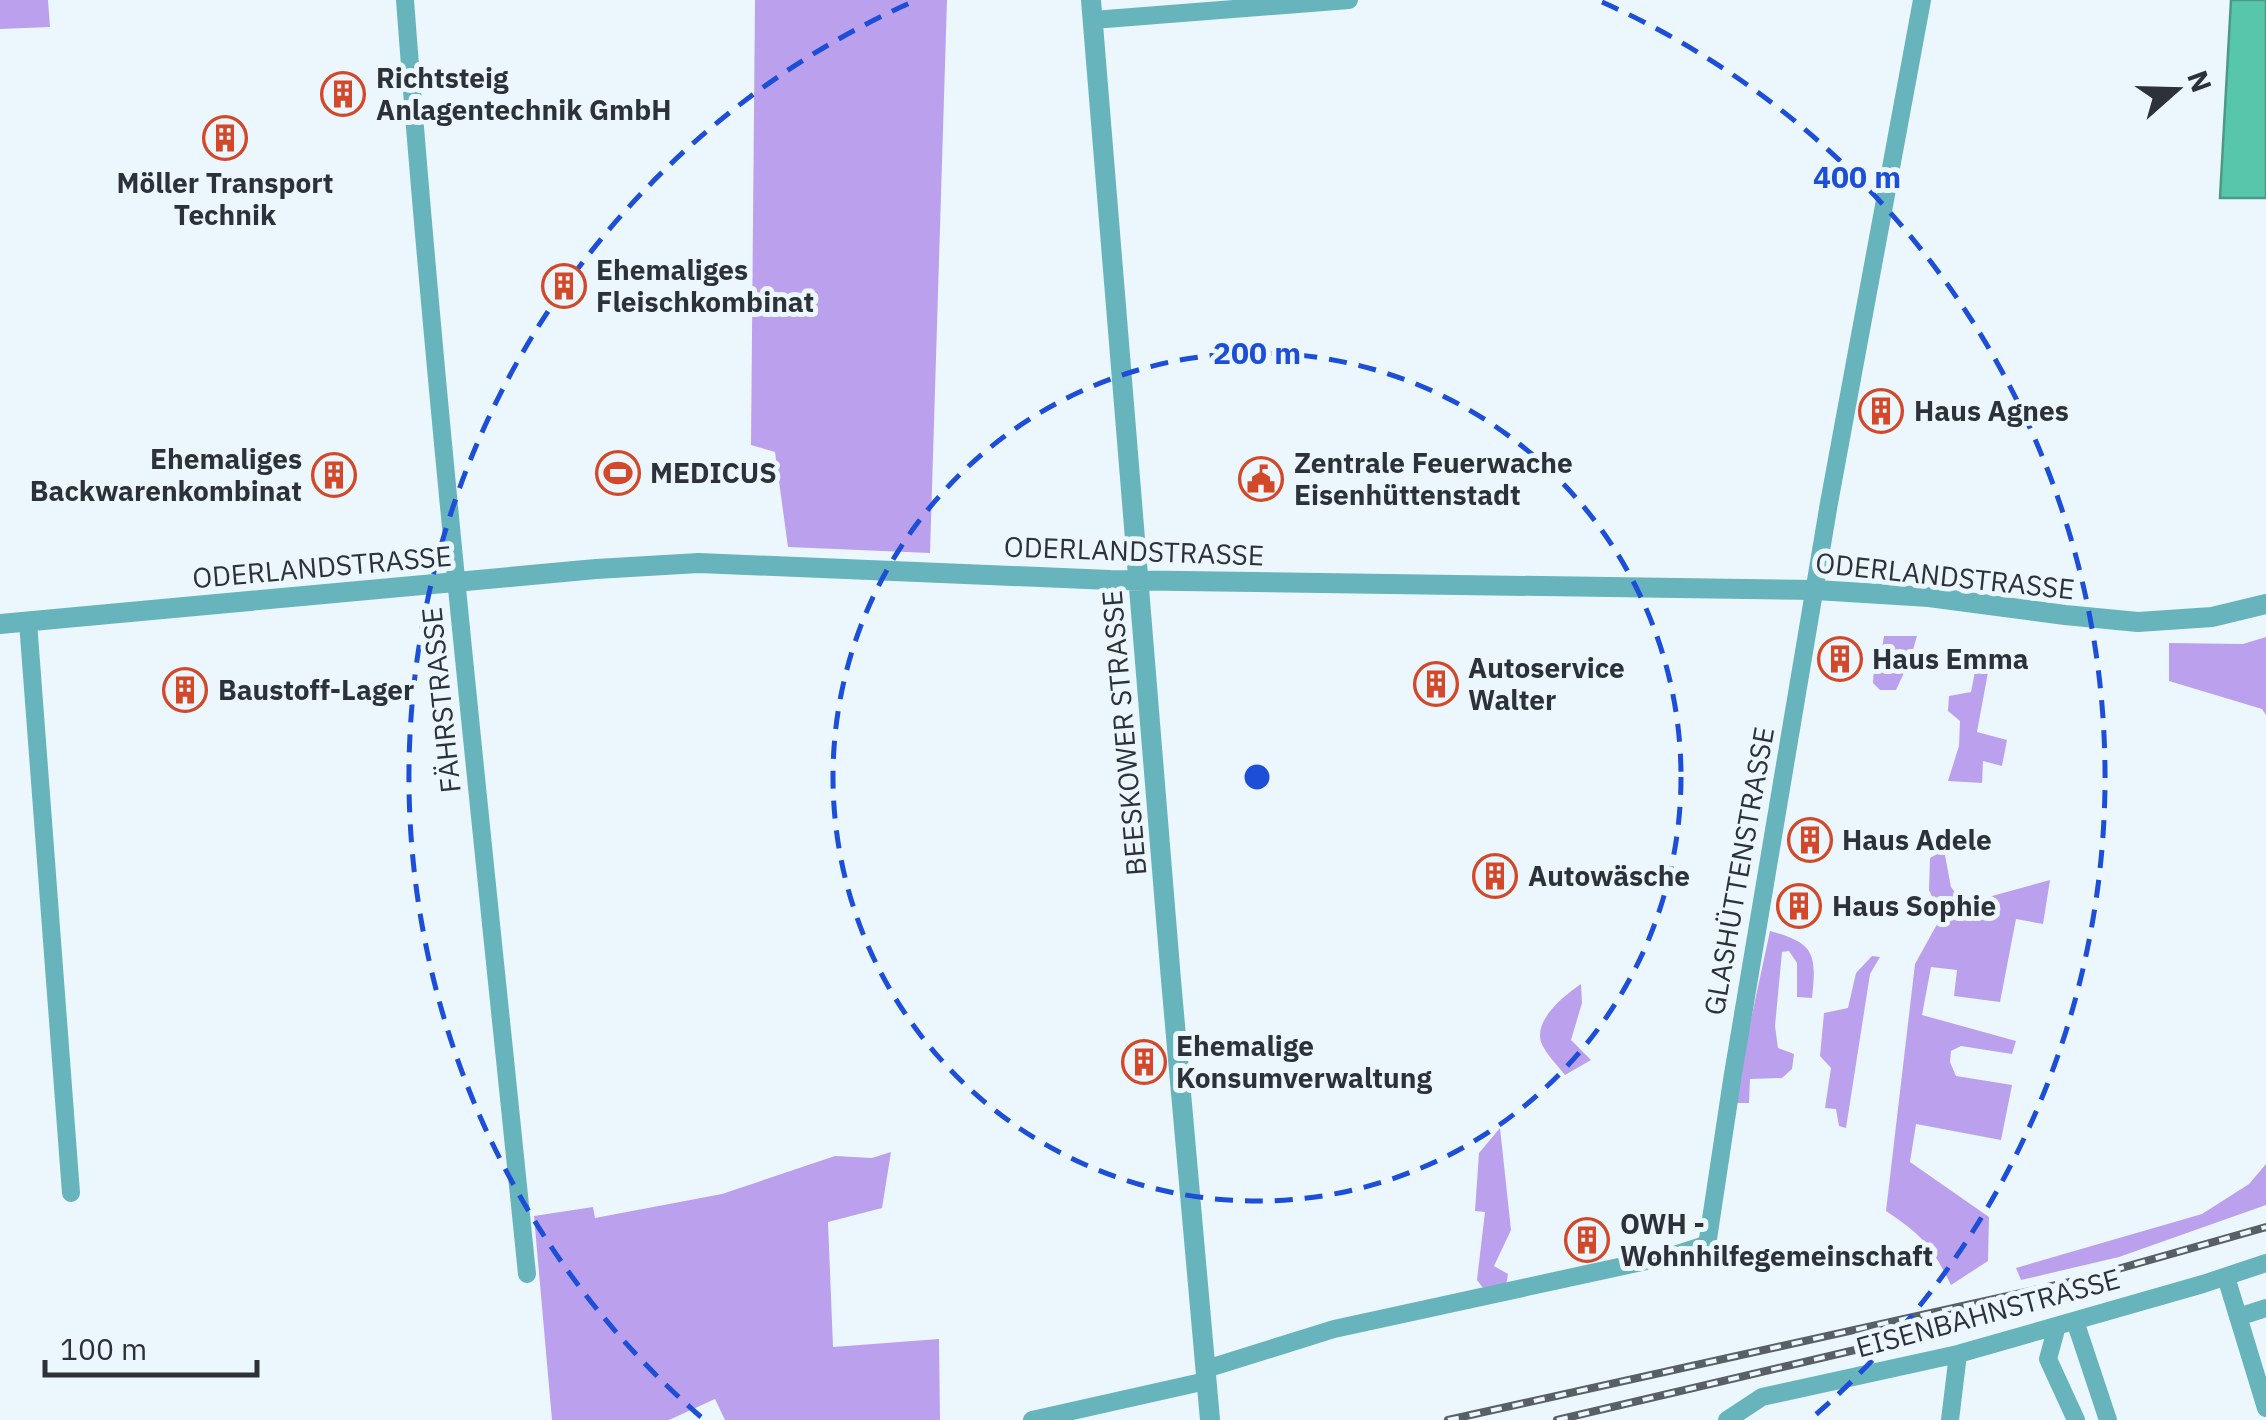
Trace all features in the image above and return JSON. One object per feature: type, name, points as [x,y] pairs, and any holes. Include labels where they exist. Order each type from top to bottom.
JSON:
[{"type":"street","name":"FÄHRSTRASSE","points":[[405,0],[456,582],[527,1274]]},
{"type":"street","name":"BEESKOWER STRASSE","points":[[1210,1420],[1092,10],[1349,0]]},
{"type":"street","name":"GLASHÜTTENSTRASSE","points":[[1206,1375],[1292,1340],[1334,1329],[1705,1246],[1829,503],[1922,0]]},
{"type":"street","name":"ODERLANDSTRASSE","points":[[0,624],[699,563],[1139,580],[1816,590],[1929,597],[2138,622],[2212,617],[2266,604]]},
{"type":"street","points":[[28,622],[71,1193]]},
{"type":"street","name":"EISENBAHNSTRASSE","points":[[1727,1420],[1762,1397],[1958,1354],[2266,1264]]},
{"type":"street","points":[[2226,1277],[2266,1408]]},
{"type":"street","points":[[2238,1318],[2266,1308]]},
{"type":"street","points":[[2066,1323],[2048,1359],[2076,1420]]},
{"type":"street","points":[[2066,1323],[2108,1420]]},
{"type":"street","points":[[1950,1420],[1958,1354]]},
{"type":"street","points":[[1032,1420],[1206,1375]]},
{"type":"shaded area","points":[[0,0],[48,0],[50,27],[0,29]]},
{"type":"shaded area","points":[[755,0],[947,0],[930,553],[788,547],[775,452],[751,445]]},
{"type":"shaded area","points":[[2231,0],[2266,0],[2266,198],[2220,198]]},
{"type":"shaded area","points":[[1884,636],[1917,636],[1896,690],[1880,690],[1873,683],[1874,666],[1886,663]]},
{"type":"shaded area","points":[[2266,637],[2266,715],[2262,709],[2169,681],[2169,643],[2243,644]]},
{"type":"shaded area","points":[[1991,656],[1977,732],[2007,740],[2002,766],[1983,761],[1982,783],[1948,781],[1959,746],[1960,721],[1948,711],[1949,696],[1971,692],[1977,661]]},
{"type":"shaded area","points":[[1944,850],[1951,887],[1969,912],[1992,896],[2050,880],[2043,924],[2016,919],[2000,1002],[1954,996],[1957,970],[1931,967],[1922,1015],[2016,1041],[2012,1054],[1961,1046],[1951,1051],[1950,1062],[1956,1076],[2012,1085],[2001,1140],[1916,1124],[1910,1162],[1989,1217],[1988,1261],[1951,1285],[1925,1242],[1886,1211],[1915,964],[1941,917],[1929,890],[1930,858]]},
{"type":"shaded area","points":[[1770,931],[1796,940],[1809,952],[1814,970],[1812,998],[1797,997],[1797,963],[1789,951],[1782,952],[1775,1026],[1778,1048],[1794,1054],[1792,1069],[1782,1078],[1750,1079],[1749,1103],[1733,1103]]},
{"type":"shaded area","points":[[1872,956],[1880,957],[1870,974],[1846,1128],[1839,1126],[1836,1109],[1825,1108],[1831,1068],[1820,1056],[1824,1013],[1848,1008],[1856,973]]},
{"type":"shaded area","points":[[1581,984],[1582,1003],[1571,1040],[1591,1060],[1565,1075],[1545,1051],[1540,1033],[1546,1016]]},
{"type":"shaded area","points":[[1500,1128],[1511,1230],[1494,1266],[1508,1274],[1506,1285],[1483,1288],[1477,1280],[1485,1212],[1475,1211],[1479,1153]]},
{"type":"shaded area","points":[[891,1152],[882,1208],[828,1222],[833,1347],[939,1339],[940,1420],[725,1420],[715,1399],[669,1420],[552,1420],[534,1216],[593,1207],[595,1218],[722,1194],[835,1156],[872,1158]]},
{"type":"shaded area","points":[[2266,1164],[2266,1205],[2119,1257],[2021,1280],[2016,1268],[2202,1214],[2249,1184]]},
{"type":"railway","points":[[1448,1420],[2079,1280],[2266,1227]]},
{"type":"railway","points":[[1557,1420],[2053,1300]]},
{"type":"place","name":"Richtsteig Anlagentechnik GmbH","points":[[343,94]]},
{"type":"place","name":"Möller Transport Technik","points":[[225,138]]},
{"type":"place","name":"Ehemaliges Fleischkombinat","points":[[564,286]]},
{"type":"place","name":"Haus Agnes","points":[[1881,411]]},
{"type":"place","name":"MEDICUS","points":[[618,473]]},
{"type":"place","name":"Ehemaliges Backwarenkombinat","points":[[334,475]]},
{"type":"place","name":"Zentrale Feuerwache Eisenhüttenstadt","points":[[1261,479]]},
{"type":"place","name":"Haus Emma","points":[[1840,659]]},
{"type":"place","name":"Autoservice Walter","points":[[1436,684]]},
{"type":"place","name":"Baustoff-Lager","points":[[185,690]]},
{"type":"place","name":"Haus Adele","points":[[1810,840]]},
{"type":"place","name":"Autowäsche","points":[[1495,876]]},
{"type":"place","name":"Haus Sophie","points":[[1799,906]]},
{"type":"place","name":"Ehemalige Konsumverwaltung","points":[[1144,1062]]},
{"type":"place","name":"OWH - Wohnhilfegemeinschaft","points":[[1587,1240]]}]
